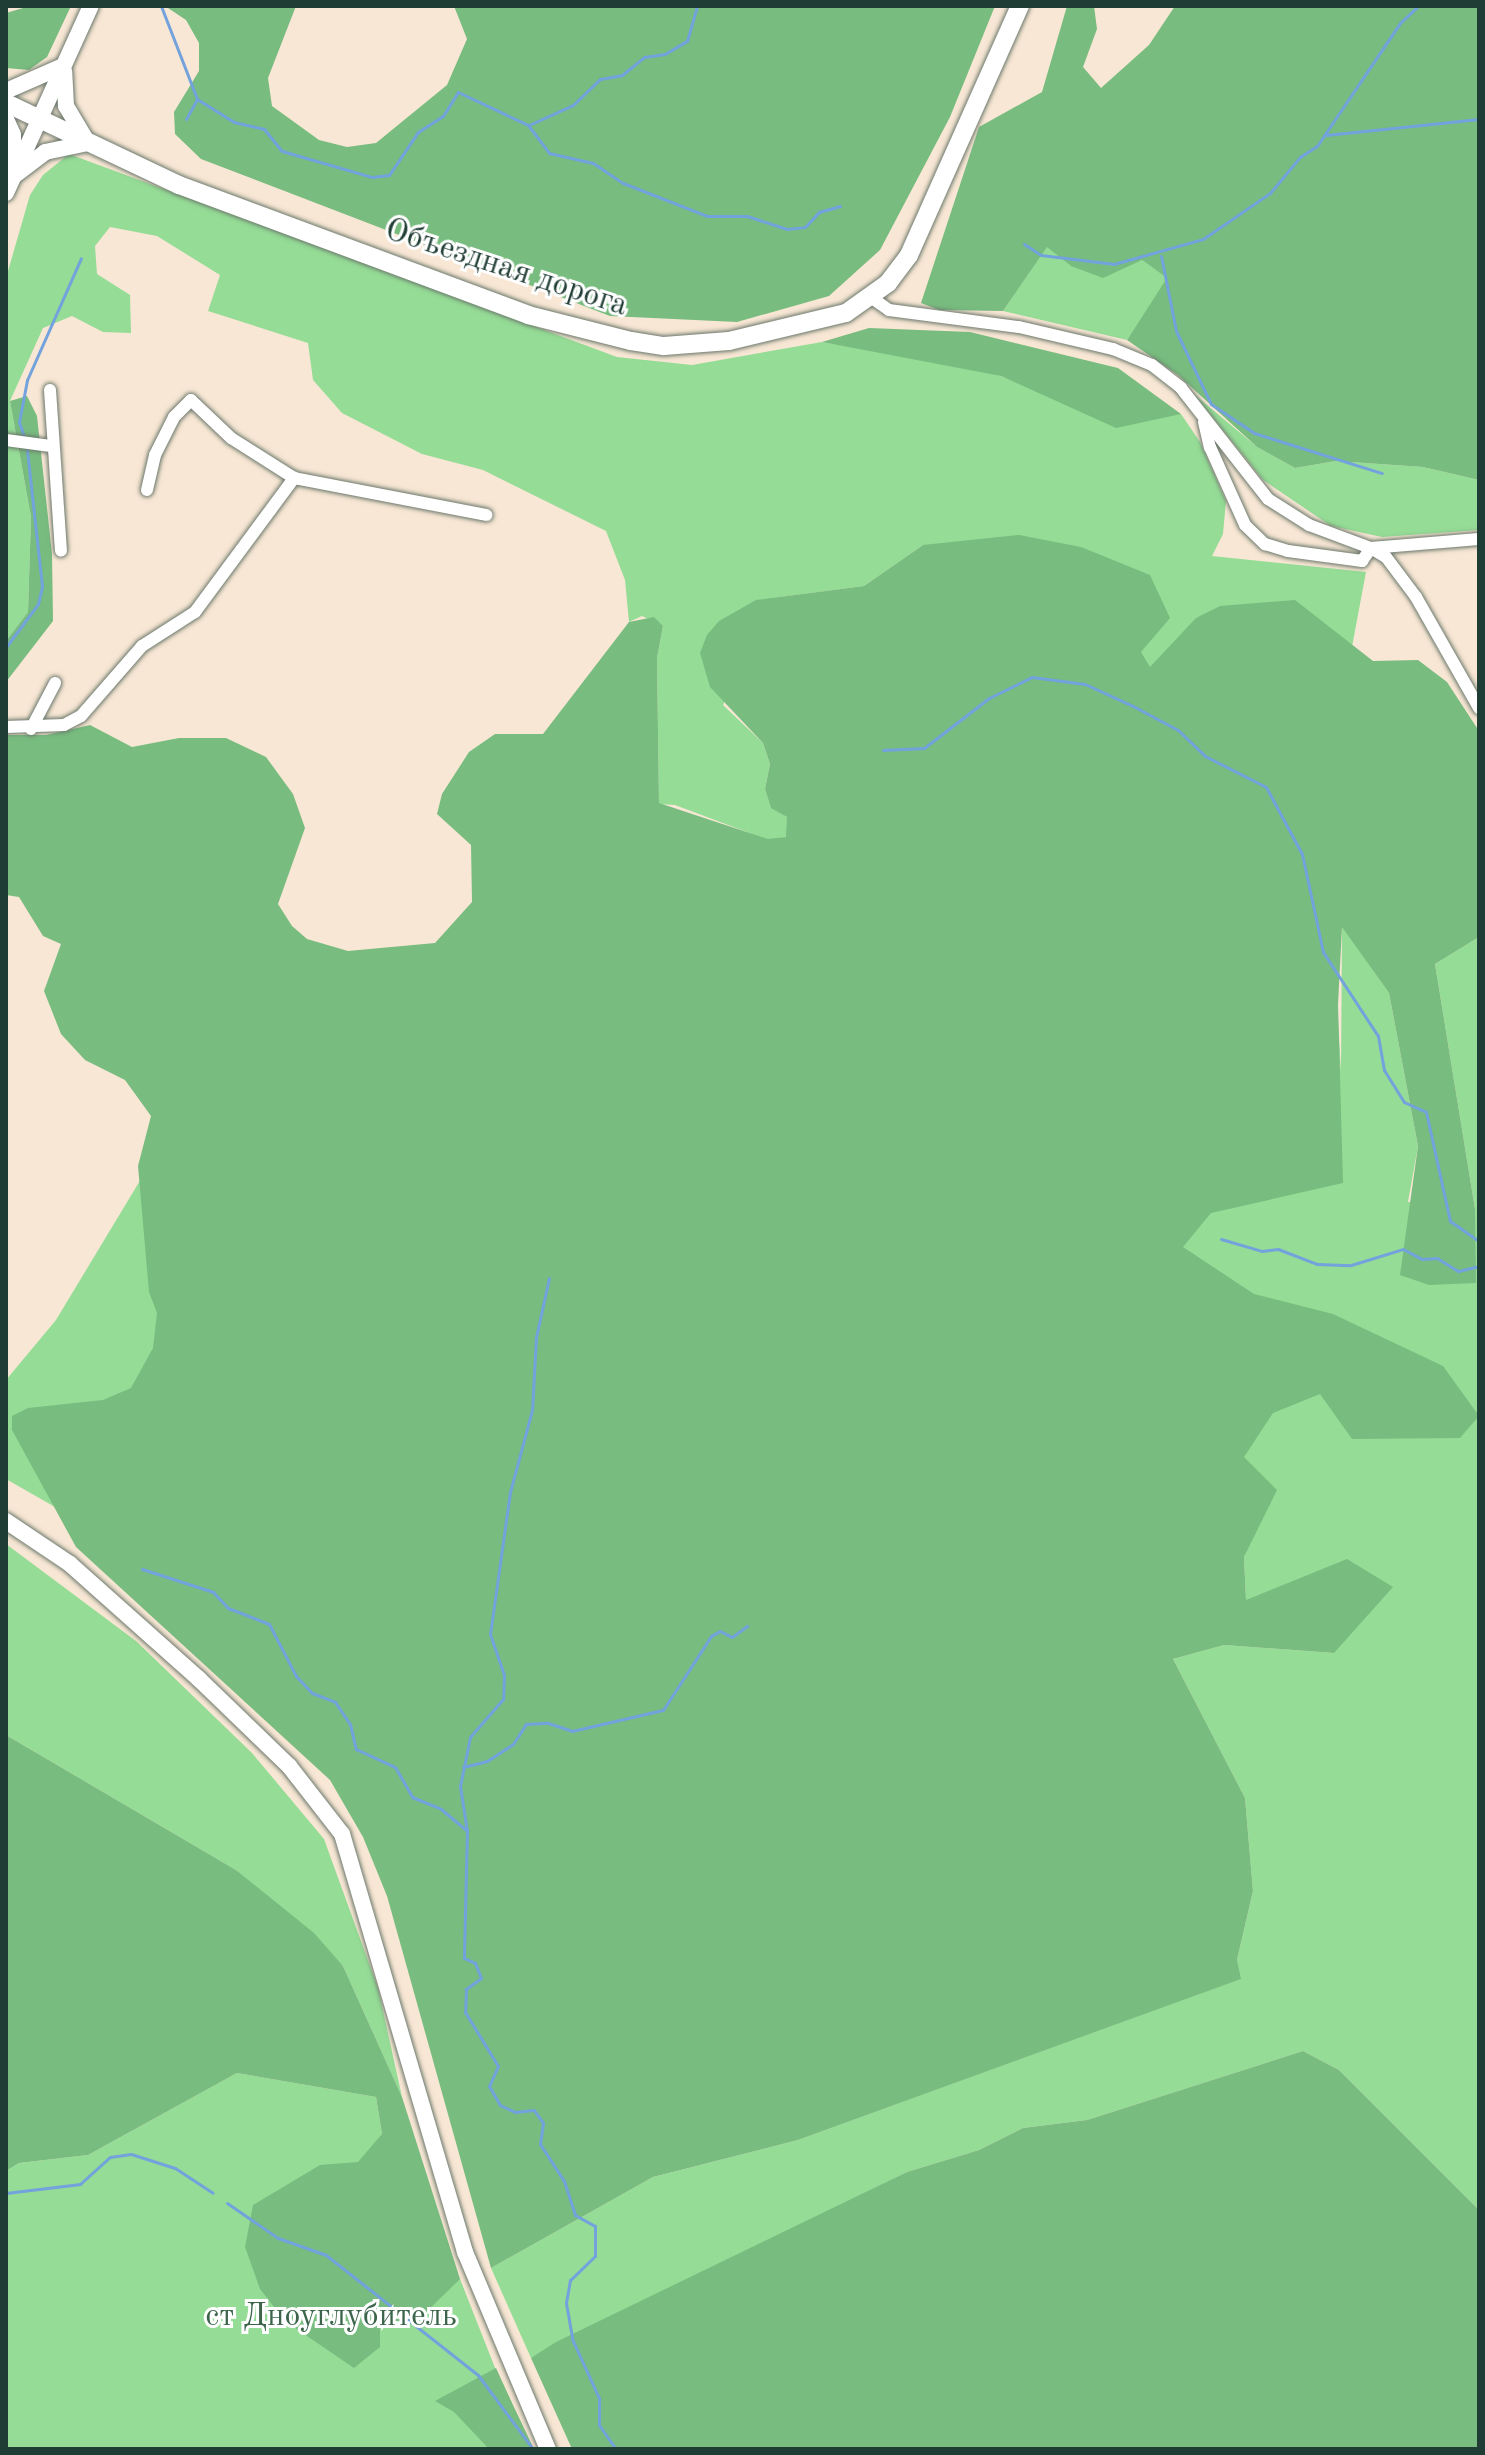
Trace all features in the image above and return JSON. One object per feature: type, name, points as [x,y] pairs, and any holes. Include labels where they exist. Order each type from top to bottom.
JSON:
[{"type":"main road","name":"Объездная дорога","points":[[6,103],[179,185],[540,318],[664,346],[729,341],[846,313],[872,298],[909,255],[1020,6]]},
{"type":"street","points":[[9,186],[37,118],[91,6]]},
{"type":"street","points":[[6,91],[64,65]]},
{"type":"street","points":[[9,186],[45,152],[88,143],[66,106],[64,65]]},
{"type":"street","points":[[6,119],[13,135],[9,186]]},
{"type":"street","points":[[872,298],[889,310],[920,318],[1019,327],[1113,349],[1152,365],[1203,416],[1268,499],[1309,525],[1371,548],[1398,570],[1479,708]]},
{"type":"street","points":[[50,390],[51,446],[61,551]]},
{"type":"street","points":[[147,490],[155,455],[174,417],[191,400],[231,438],[294,478],[486,515]]},
{"type":"street","points":[[1203,416],[1210,447],[1245,525],[1265,544],[1321,558],[1362,561],[1371,548],[1479,539]]},
{"type":"street","points":[[6,440],[51,446]]},
{"type":"street","points":[[6,727],[31,729],[64,725],[81,716],[142,646],[195,612],[294,478]]},
{"type":"street","points":[[31,729],[55,683]]},
{"type":"street","points":[[6,1521],[70,1564],[199,1679],[289,1766],[342,1834],[465,2252],[548,2449]]},
{"type":"green space","points":[[30,6],[71,6],[47,57],[29,70],[6,68],[6,13]]},
{"type":"green space","points":[[165,6],[296,6],[268,78],[272,106],[319,140],[347,147],[376,143],[447,85],[467,39],[454,6],[995,6],[950,117],[880,250],[829,296],[737,322],[610,316],[201,159],[175,134],[174,112],[199,71],[199,43],[186,20]]},
{"type":"green space","points":[[1067,6],[1094,6],[1097,29],[1083,67],[1101,88],[1149,45],[1175,6],[1479,6],[1479,480],[1423,467],[1336,461],[1295,468],[1257,447],[1178,375],[1127,340],[1167,278],[1142,260],[1103,278],[1071,266],[1047,247],[1003,311],[939,310],[921,303],[979,127],[1042,92]]},
{"type":"green space","points":[[69,154],[617,357],[692,365],[822,342],[962,366],[1001,376],[1067,404],[1181,414],[1200,442],[1226,501],[1223,534],[1212,556],[1366,572],[1325,791],[1341,1072],[1342,926],[1389,993],[1418,1146],[1408,1202],[1475,1209],[1435,964],[1479,937],[1479,2210],[1339,2070],[1303,2051],[1087,2120],[1023,2128],[979,2150],[907,2172],[531,2358],[491,2268],[653,2177],[798,2140],[1240,1979],[1237,1960],[1253,1891],[1245,1798],[1173,1659],[1224,1645],[1334,1653],[1278,1589],[1246,1601],[1244,1557],[1263,1514],[69,1515],[6,1479],[6,1380],[56,1320],[191,1096],[315,983],[840,839],[923,545],[864,586],[773,598],[723,705],[763,743],[770,764],[765,789],[771,807],[787,817],[790,830],[786,837],[768,840],[675,805],[659,804],[657,658],[663,626],[642,616],[629,622],[625,580],[606,531],[483,470],[422,454],[342,413],[313,380],[308,343],[208,311],[220,275],[157,236],[110,227],[95,246],[97,274],[130,295],[131,333],[103,332],[72,316],[43,328],[10,401],[31,517],[28,612],[6,641],[6,278],[30,195],[43,175]]},
{"type":"green space","points":[[1047,246],[1071,266],[1142,260],[1168,278],[1127,340],[1003,311]]},
{"type":"green space","points":[[869,328],[970,332],[1118,368],[1181,414],[1116,428],[1001,376],[822,342]]},
{"type":"green space","points":[[1194,394],[1257,447],[1295,468],[1336,461],[1423,467],[1479,480],[1479,530],[1382,537],[1331,526],[1263,480]]},
{"type":"green space","points":[[27,396],[37,416],[52,554],[53,621],[6,682],[6,641],[28,612],[31,517],[10,401]]},
{"type":"green space","points":[[1019,535],[1081,547],[1150,575],[1170,618],[1141,652],[1150,667],[1196,618],[1220,606],[1295,600],[1373,661],[1418,660],[1447,682],[1479,731],[1479,937],[1435,964],[1475,1209],[1476,1283],[1429,1285],[1400,1275],[1418,1146],[1389,993],[1342,927],[1338,1005],[1343,1183],[1211,1213],[1183,1247],[1254,1294],[1333,1314],[1443,1366],[1479,1416],[1460,1438],[1352,1439],[1320,1394],[1273,1413],[1244,1457],[1277,1490],[1244,1557],[1246,1600],[1347,1559],[1393,1587],[1334,1653],[1224,1645],[1173,1659],[1245,1798],[1253,1891],[1237,1960],[1241,1979],[798,2140],[653,2177],[491,2268],[387,1896],[363,1837],[330,1780],[76,1547],[12,1430],[12,1416],[28,1408],[103,1400],[131,1388],[153,1348],[157,1313],[149,1292],[138,1166],[151,1116],[125,1080],[85,1060],[61,1034],[44,991],[61,944],[43,936],[19,897],[6,895],[6,735],[46,735],[90,725],[132,747],[179,738],[226,738],[266,757],[293,794],[305,828],[278,904],[292,926],[307,939],[348,951],[435,943],[472,902],[471,845],[437,814],[442,794],[469,752],[495,734],[543,734],[629,622],[654,617],[663,626],[657,658],[659,803],[768,839],[786,837],[787,817],[771,808],[765,789],[770,764],[763,743],[710,687],[700,653],[707,635],[719,621],[756,600],[864,586],[923,545]]},
{"type":"green space","points":[[6,1544],[136,1641],[252,1753],[324,1839],[378,1988],[402,2097],[343,1966],[236,1870],[6,1735]]},
{"type":"green space","points":[[6,1735],[236,1870],[314,1933],[343,1966],[402,2097],[460,2279],[421,2317],[395,2323],[380,2318],[380,2347],[354,2368],[285,2321],[260,2289],[245,2247],[253,2205],[320,2165],[358,2162],[382,2134],[376,2097],[237,2073],[88,2155],[19,2163],[6,2171]]},
{"type":"green space","points":[[1303,2051],[1339,2070],[1479,2210],[1479,2449],[572,2449],[531,2358],[556,2342],[907,2172],[979,2150],[1023,2128],[1087,2120]]},
{"type":"green space","name":"ст Дноуглубитель","points":[[237,2073],[376,2097],[382,2134],[460,2279],[527,2449],[6,2449],[6,2171],[19,2163],[88,2155]]},
{"type":"green space","points":[[496,2368],[534,2449],[489,2449],[454,2412],[435,2401]]},
{"type":"waterway","points":[[161,6],[197,99],[234,122],[264,129],[282,151],[372,177],[389,175],[418,132],[443,116],[458,92],[528,125],[549,153],[593,163],[623,183],[707,216],[747,216],[787,229],[805,227],[819,212],[840,206]]},
{"type":"waterway","points":[[529,125],[573,105],[600,79],[622,75],[644,57],[665,54],[687,41],[697,6]]},
{"type":"waterway","points":[[1024,244],[1041,255],[1114,264],[1203,239],[1270,193],[1300,157],[1317,146],[1400,23],[1418,6]]},
{"type":"waterway","points":[[186,119],[197,99]]},
{"type":"waterway","points":[[1326,135],[1479,119]]},
{"type":"waterway","points":[[1161,256],[1176,331],[1211,404],[1254,433],[1382,473]]},
{"type":"waterway","points":[[24,437],[19,422],[27,380],[81,258]]},
{"type":"waterway","points":[[6,647],[38,604],[42,586],[27,450]]},
{"type":"waterway","points":[[883,750],[924,748],[989,698],[1032,677],[1085,684],[1133,706],[1178,730],[1205,756],[1266,787],[1302,854],[1323,952],[1378,1036],[1384,1070],[1404,1102],[1426,1112],[1450,1221],[1479,1241]]},
{"type":"waterway","points":[[1221,1239],[1262,1251],[1278,1249],[1317,1264],[1351,1265],[1403,1249],[1422,1259],[1437,1258],[1458,1271],[1479,1266]]},
{"type":"waterway","points":[[549,1278],[536,1337],[532,1410],[510,1492],[490,1634],[504,1675],[503,1699],[470,1737],[460,1786],[467,1831],[464,1958],[475,1963],[481,1978],[466,1989],[465,2012],[498,2066],[489,2086],[500,2105],[515,2112],[534,2110],[543,2123],[540,2144],[564,2181],[575,2215],[595,2226],[595,2256],[570,2280],[566,2303],[573,2341],[599,2398],[599,2425],[616,2449]]},
{"type":"waterway","points":[[142,1569],[213,1592],[228,1608],[269,1624],[296,1676],[312,1693],[335,1702],[350,1724],[356,1749],[395,1767],[412,1797],[441,1809],[467,1831]]},
{"type":"waterway","points":[[463,1767],[487,1761],[513,1744],[526,1724],[548,1723],[572,1731],[663,1710],[711,1636],[720,1631],[732,1637],[747,1626]]},
{"type":"waterway","points":[[6,2193],[80,2184],[110,2157],[131,2154],[175,2168],[213,2193]]},
{"type":"waterway","points":[[227,2203],[278,2238],[326,2255],[478,2375],[533,2449]]}]
